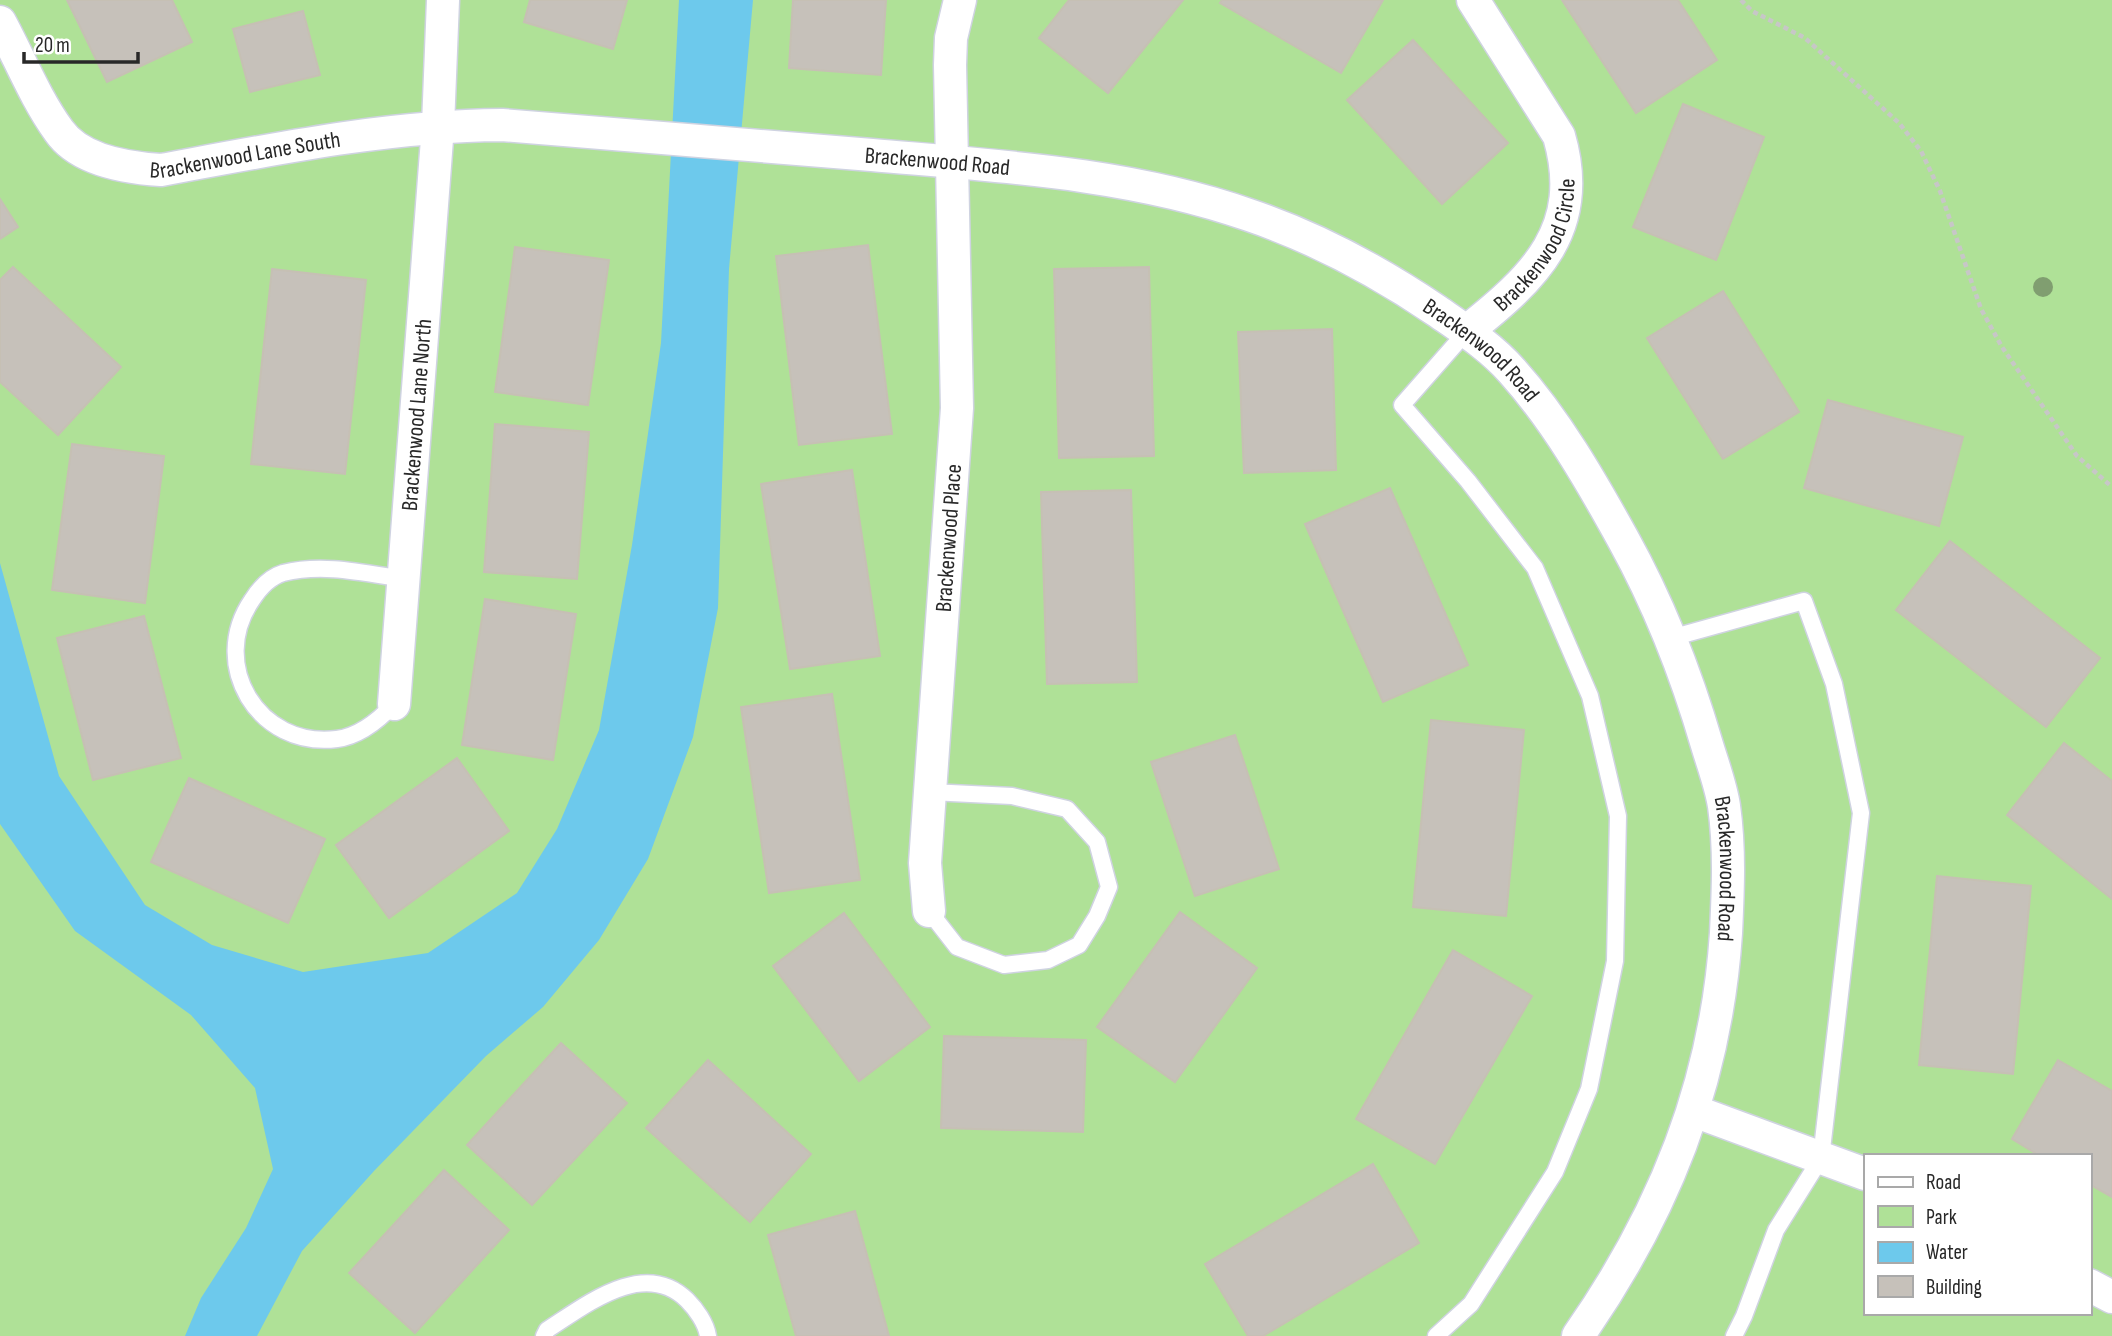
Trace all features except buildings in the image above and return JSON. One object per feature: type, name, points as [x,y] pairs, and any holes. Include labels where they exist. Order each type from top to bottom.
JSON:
[{"type":"street","points":[[438,126],[443,0]]},
{"type":"street","points":[[952,162],[951,38],[960,0]]},
{"type":"street","name":"Brackenwood Circle","points":[[1466,331],[1516,292],[1551,248],[1562,220],[1568,191],[1566,161],[1559,136],[1473,0]]},
{"type":"street","name":"Brackenwood Lane South","points":[[0,22],[60,133],[81,149],[104,161],[134,169],[161,170],[340,136],[438,126]]},
{"type":"street","name":"Brackenwood Road","points":[[438,126],[502,125],[952,162],[1131,184],[1191,197],[1251,215],[1336,250],[1390,280],[1466,331],[1510,369],[1555,427],[1601,499],[1636,563],[1671,638],[1694,698],[1724,804],[1728,886],[1723,978],[1713,1039],[1694,1111],[1662,1196],[1619,1277],[1578,1336]]},
{"type":"street","name":"Brackenwood Lane North","points":[[394,704],[438,126]]},
{"type":"street","name":"Brackenwood Place","points":[[929,911],[925,863],[957,408],[952,162]]},
{"type":"street","points":[[1694,1111],[1864,1174]]},
{"type":"street","points":[[2091,1286],[2112,1297]]},
{"type":"lane","points":[[1436,1336],[1471,1304],[1555,1172],[1589,1089],[1615,961],[1618,817],[1590,696],[1535,568],[1468,481],[1402,405],[1466,331]]},
{"type":"lane","points":[[394,704],[374,724],[337,739],[296,736],[258,713],[240,686],[234,658],[241,616],[259,589],[279,574],[316,567],[404,579]]},
{"type":"lane","points":[[1671,638],[1804,601],[1834,684],[1861,813],[1821,1158],[1776,1230],[1734,1336]]},
{"type":"lane","points":[[929,911],[957,947],[1004,965],[1048,960],[1079,945],[1097,916],[1109,887],[1097,842],[1067,809],[1012,796],[930,792]]},
{"type":"lane","points":[[544,1336],[547,1330],[609,1291],[654,1282],[681,1294],[695,1307],[708,1336]]},
{"type":"path","points":[[1741,0],[1752,11],[1805,38],[1899,123],[1921,151],[1940,191],[1981,309],[2077,456],[2112,487]]},
{"type":"green space","points":[[0,0],[2112,0],[2112,1336],[0,1336]]},
{"type":"water","points":[[679,0],[753,0],[729,269],[718,608],[693,737],[648,859],[599,940],[543,1007],[486,1056],[374,1171],[302,1251],[257,1336],[185,1336],[201,1298],[246,1228],[273,1169],[255,1088],[191,1015],[75,931],[0,824],[0,563],[59,776],[145,905],[212,945],[303,972],[428,953],[517,893],[557,829],[599,730],[632,545],[661,343]]}]
